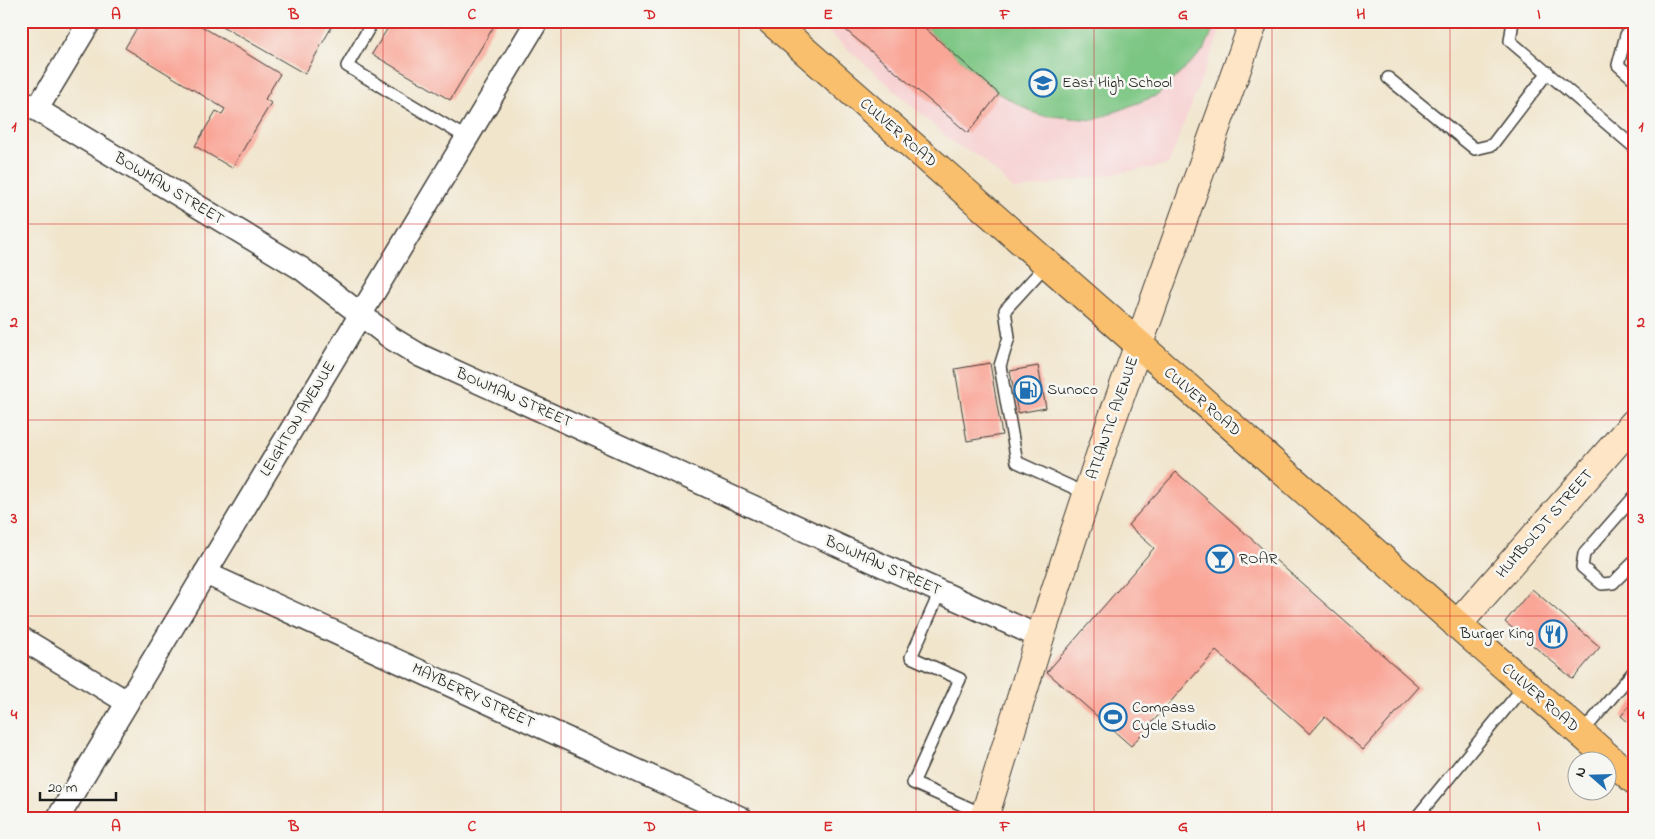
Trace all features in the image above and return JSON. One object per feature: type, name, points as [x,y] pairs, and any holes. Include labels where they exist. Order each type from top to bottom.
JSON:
[{"type":"main road","name":"CULVER ROAD","points":[[771,21],[1138,346],[1634,780]]},
{"type":"main road","name":"ATLANTIC AVENUE","points":[[984,816],[1087,494],[1254,21]]},
{"type":"main road","name":"HUMBOLDT STREET","points":[[1457,625],[1634,423]]},
{"type":"street","points":[[29,105],[90,21]]},
{"type":"street","name":"LEIGHTON AVENUE","points":[[58,818],[537,21]]},
{"type":"street","name":"BOWMAN STREET","points":[[29,105],[302,269],[391,338],[421,356],[1040,637]]},
{"type":"street","name":"MAYBERRY STREET","points":[[205,573],[741,818]]},
{"type":"street","points":[[21,638],[127,702]]},
{"type":"lane","points":[[373,21],[347,66],[467,138]]},
{"type":"lane","points":[[1513,21],[1510,41],[1634,147]]},
{"type":"lane","points":[[1634,25],[1626,35],[1618,65],[1634,79]]},
{"type":"lane","points":[[1388,78],[1475,149],[1492,145],[1548,72]]},
{"type":"lane","points":[[1047,264],[1005,310],[1009,337],[1000,366],[1006,405],[1017,462],[1087,494]]},
{"type":"lane","points":[[1634,497],[1584,554],[1582,567],[1602,584],[1613,583],[1634,562]]},
{"type":"lane","points":[[940,592],[911,657],[960,679],[913,783],[984,816]]},
{"type":"lane","points":[[1581,734],[1634,671]]},
{"type":"lane","points":[[1416,818],[1525,685]]},
{"type":"shaded area","name":"East High School","points":[[816,21],[1224,21],[1168,165],[1015,190],[981,158],[955,144]]},
{"type":"green space","points":[[917,21],[1217,21],[1204,50],[1158,95],[1094,120],[1039,115],[999,94]]},
{"type":"building","points":[[141,21],[193,21],[280,74],[265,99],[271,103],[232,168],[195,146],[216,111],[222,114],[225,109],[125,48]]},
{"type":"building","points":[[213,21],[335,21],[305,74]]},
{"type":"building","points":[[392,21],[497,21],[450,100],[372,54]]},
{"type":"building","points":[[835,21],[917,21],[999,94],[968,133]]},
{"type":"building","points":[[990,363],[1002,435],[967,441],[955,369]]},
{"type":"building","points":[[1038,366],[1046,408],[1018,413],[1010,371]]},
{"type":"building","points":[[1176,472],[1419,687],[1363,750],[1325,717],[1310,734],[1216,651],[1131,746],[1047,672],[1154,548],[1128,525]]},
{"type":"building","name":"Burger King","points":[[1532,589],[1600,647],[1573,679],[1505,622]]},
{"type":"building","points":[[1634,700],[1634,727],[1621,716]]},
{"type":"place","name":"East High School","points":[[1043,83]]},
{"type":"place","name":"Sunoco","points":[[1028,390]]},
{"type":"place","name":"ROAR","points":[[1220,559]]},
{"type":"place","name":"Burger King","points":[[1553,634]]},
{"type":"place","name":"Compass Cycle Studio","points":[[1113,717]]}]
